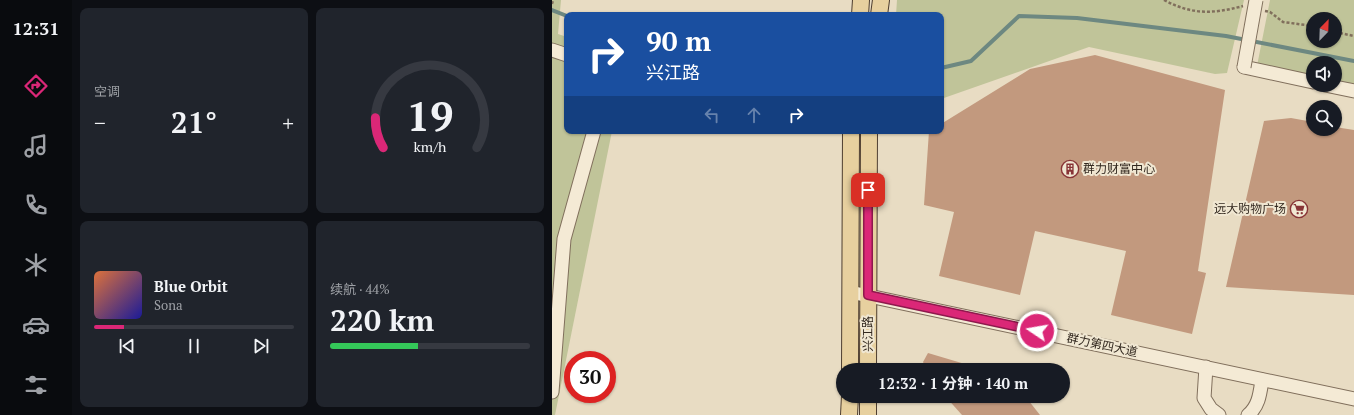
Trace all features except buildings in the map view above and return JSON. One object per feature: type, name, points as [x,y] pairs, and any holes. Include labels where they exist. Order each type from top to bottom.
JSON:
[{"type":"main road","points":[[860,12],[861,0]]},
{"type":"main road","points":[[879,12],[881,0]]},
{"type":"main road","name":"兴江路","points":[[850,363],[851,134]]},
{"type":"main road","name":"兴江路","points":[[868,363],[869,134]]},
{"type":"main road","points":[[850,403],[850,415]]},
{"type":"main road","points":[[868,403],[868,415]]},
{"type":"street","points":[[1254,5],[1244,67],[1306,80]]},
{"type":"street","points":[[552,50],[564,54]]},
{"type":"street","points":[[1342,89],[1354,91]]},
{"type":"street","points":[[552,392],[564,239],[593,134]]},
{"type":"street","name":"群力第四大道","points":[[850,292],[1354,399]]},
{"type":"street","points":[[1206,368],[1204,398],[1211,409],[1219,415]]},
{"type":"street","points":[[1248,415],[1254,411],[1259,398],[1262,380]]},
{"type":"path","points":[[552,4],[553,0]]},
{"type":"path","points":[[1164,0],[1178,8],[1206,13],[1220,12],[1254,5],[1270,12],[1283,22],[1306,25]]},
{"type":"path","points":[[1342,33],[1354,36]]},
{"type":"green space","points":[[552,0],[561,0],[558,34],[564,36],[564,134],[611,134],[568,351],[564,351],[564,370],[555,415],[552,415]]},
{"type":"green space","points":[[897,0],[1244,0],[1227,73],[1215,74],[1089,47],[944,98],[944,12],[896,12]]},
{"type":"green space","points":[[1270,0],[1354,0],[1354,88],[1342,85],[1342,56],[1306,56],[1306,77],[1257,66]]},
{"type":"waterway","points":[[552,10],[564,15]]},
{"type":"waterway","points":[[944,67],[971,61],[1019,16],[1077,18],[1226,36],[1354,61]]},
{"type":"place","name":"群力财富中心","points":[[1070,169]]},
{"type":"place","name":"远大购物广场","points":[[1299,209]]},
{"type":"route","points":[[868,190],[868,295],[1037,331]]}]
